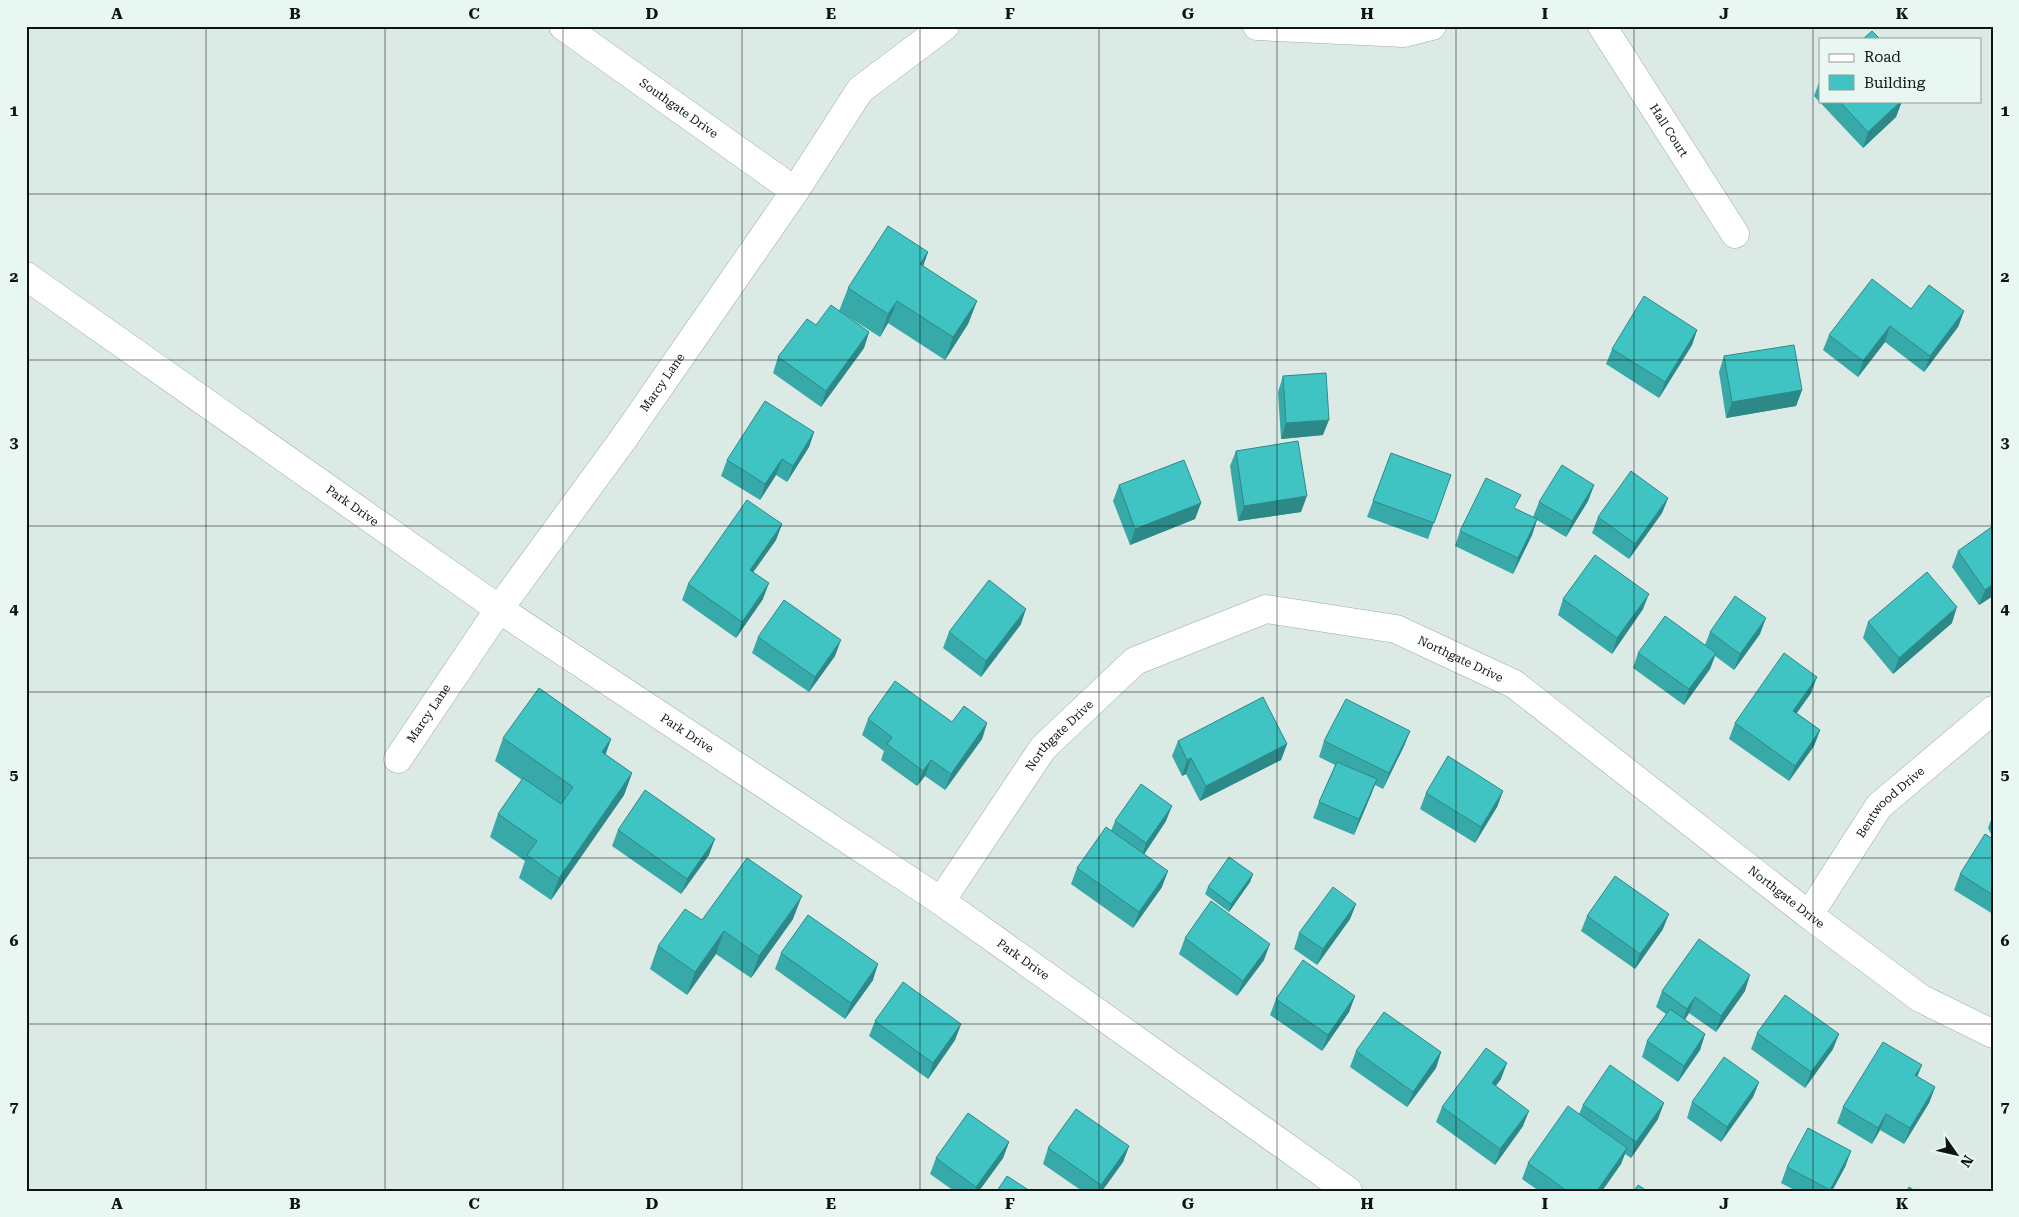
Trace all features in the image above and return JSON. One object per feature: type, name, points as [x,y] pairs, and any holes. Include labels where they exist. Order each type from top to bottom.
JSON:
[{"type":"street","name":"Southgate Drive","points":[[563,26],[795,191]]},
{"type":"street","name":"Marcy Lane","points":[[398,759],[499,609],[624,438],[795,191],[860,90],[945,26]]},
{"type":"street","points":[[1257,26],[1404,33],[1432,26]]},
{"type":"street","name":"Hall Court","points":[[1602,26],[1735,234]]},
{"type":"street","name":"Park Drive","points":[[26,276],[499,609],[941,901],[1348,1191]]},
{"type":"street","name":"Northgate Drive","points":[[941,901],[1043,748],[1135,661],[1266,609],[1396,630],[1514,684],[1809,915],[1920,998],[1993,1034]]},
{"type":"street","name":"Bentwood Drive","points":[[1809,915],[1879,806],[1993,710]]},
{"type":"building","points":[[1872,31],[1879,38],[1864,38]]},
{"type":"building","points":[[1840,102],[1900,102],[1868,132]]},
{"type":"building","points":[[888,226],[928,252],[920,264],[977,301],[953,337],[897,301],[888,314],[848,288]]},
{"type":"building","points":[[1872,279],[1911,309],[1929,285],[1964,311],[1930,356],[1890,326],[1863,361],[1829,335]]},
{"type":"building","points":[[1644,296],[1697,330],[1665,382],[1612,349]]},
{"type":"building","points":[[831,305],[869,332],[826,391],[778,357],[807,319],[816,325]]},
{"type":"building","points":[[1794,345],[1802,390],[1732,402],[1724,356]]},
{"type":"building","points":[[1326,373],[1329,420],[1286,423],[1283,376]]},
{"type":"building","points":[[765,401],[814,432],[793,466],[782,459],[765,484],[727,460]]},
{"type":"building","points":[[1298,441],[1307,496],[1244,506],[1236,451]]},
{"type":"building","points":[[1391,453],[1451,475],[1434,523],[1373,501]]},
{"type":"building","points":[[1184,460],[1201,503],[1135,529],[1119,485]]},
{"type":"building","points":[[1562,465],[1594,485],[1572,521],[1539,502]]},
{"type":"building","points":[[1631,471],[1668,498],[1635,544],[1598,517]]},
{"type":"building","points":[[1486,478],[1521,495],[1514,508],[1537,519],[1518,558],[1460,531]]},
{"type":"building","points":[[747,500],[782,524],[750,570],[769,583],[742,622],[688,584]]},
{"type":"building","points":[[1993,526],[1993,584],[1985,590],[1958,551]]},
{"type":"building","points":[[1595,555],[1649,594],[1617,638],[1563,599]]},
{"type":"building","points":[[1927,572],[1957,607],[1899,658],[1868,622]]},
{"type":"building","points":[[989,580],[1026,609],[986,661],[949,632]]},
{"type":"building","points":[[1735,596],[1766,618],[1740,654],[1710,632]]},
{"type":"building","points":[[784,600],[841,640],[815,677],[758,637]]},
{"type":"building","points":[[1665,616],[1716,653],[1689,689],[1638,653]]},
{"type":"building","points":[[1784,653],[1817,677],[1793,711],[1820,730],[1795,766],[1735,723]]},
{"type":"building","points":[[895,681],[952,722],[964,706],[987,723],[951,774],[931,760],[923,771],[887,744],[892,737],[868,719]]},
{"type":"building","points":[[539,688],[611,739],[602,752],[632,773],[559,878],[527,855],[537,841],[498,814],[523,778],[561,804],[573,787],[503,738]]},
{"type":"building","points":[[1263,697],[1287,744],[1206,786],[1191,758],[1187,760],[1178,741]]},
{"type":"building","points":[[1346,699],[1410,731],[1389,773],[1324,741]]},
{"type":"building","points":[[1448,756],[1503,791],[1481,827],[1426,793]]},
{"type":"building","points":[[1337,762],[1377,779],[1359,819],[1319,802]]},
{"type":"building","points":[[1141,784],[1172,806],[1146,843],[1115,821]]},
{"type":"building","points":[[645,790],[715,839],[687,879],[618,830]]},
{"type":"building","points":[[1106,827],[1168,871],[1139,912],[1077,868]]},
{"type":"building","points":[[1985,834],[1993,839],[1993,895],[1960,874]]},
{"type":"building","points":[[1229,857],[1253,874],[1231,904],[1208,887]]},
{"type":"building","points":[[747,858],[802,896],[759,956],[724,931],[695,972],[658,946],[685,909],[702,920]]},
{"type":"building","points":[[1615,876],[1669,914],[1640,954],[1587,916]]},
{"type":"building","points":[[1333,887],[1356,904],[1323,949],[1299,933]]},
{"type":"building","points":[[1211,901],[1270,944],[1243,981],[1185,938]]},
{"type":"building","points":[[808,915],[878,964],[851,1003],[781,953]]},
{"type":"building","points":[[1699,939],[1750,975],[1721,1016],[1695,997],[1687,1009],[1662,991]]},
{"type":"building","points":[[1303,960],[1355,996],[1328,1035],[1276,999]]},
{"type":"building","points":[[903,982],[961,1024],[933,1063],[875,1021]]},
{"type":"building","points":[[1785,995],[1839,1034],[1811,1072],[1757,1033]]},
{"type":"building","points":[[1670,1009],[1705,1034],[1684,1066],[1647,1041]]},
{"type":"building","points":[[1384,1012],[1441,1052],[1413,1092],[1356,1051]]},
{"type":"building","points":[[1883,1042],[1922,1065],[1915,1075],[1935,1087],[1910,1128],[1886,1114],[1878,1128],[1843,1107]]},
{"type":"building","points":[[1486,1048],[1507,1063],[1492,1083],[1529,1111],[1500,1149],[1442,1107]]},
{"type":"building","points":[[1724,1057],[1759,1082],[1727,1127],[1692,1102]]},
{"type":"building","points":[[1610,1065],[1664,1103],[1636,1142],[1583,1105]]},
{"type":"building","points":[[1568,1106],[1627,1148],[1597,1191],[1567,1191],[1528,1163]]},
{"type":"building","points":[[1076,1109],[1129,1146],[1101,1185],[1048,1148]]},
{"type":"building","points":[[968,1113],[1009,1142],[976,1187],[936,1158]]},
{"type":"building","points":[[1808,1128],[1851,1151],[1830,1190],[1787,1167]]},
{"type":"building","points":[[1007,1176],[1030,1191],[997,1191]]},
{"type":"building","points":[[1638,1185],[1647,1191],[1634,1191]]},
{"type":"building","points":[[1909,1187],[1915,1191],[1907,1191]]}]
